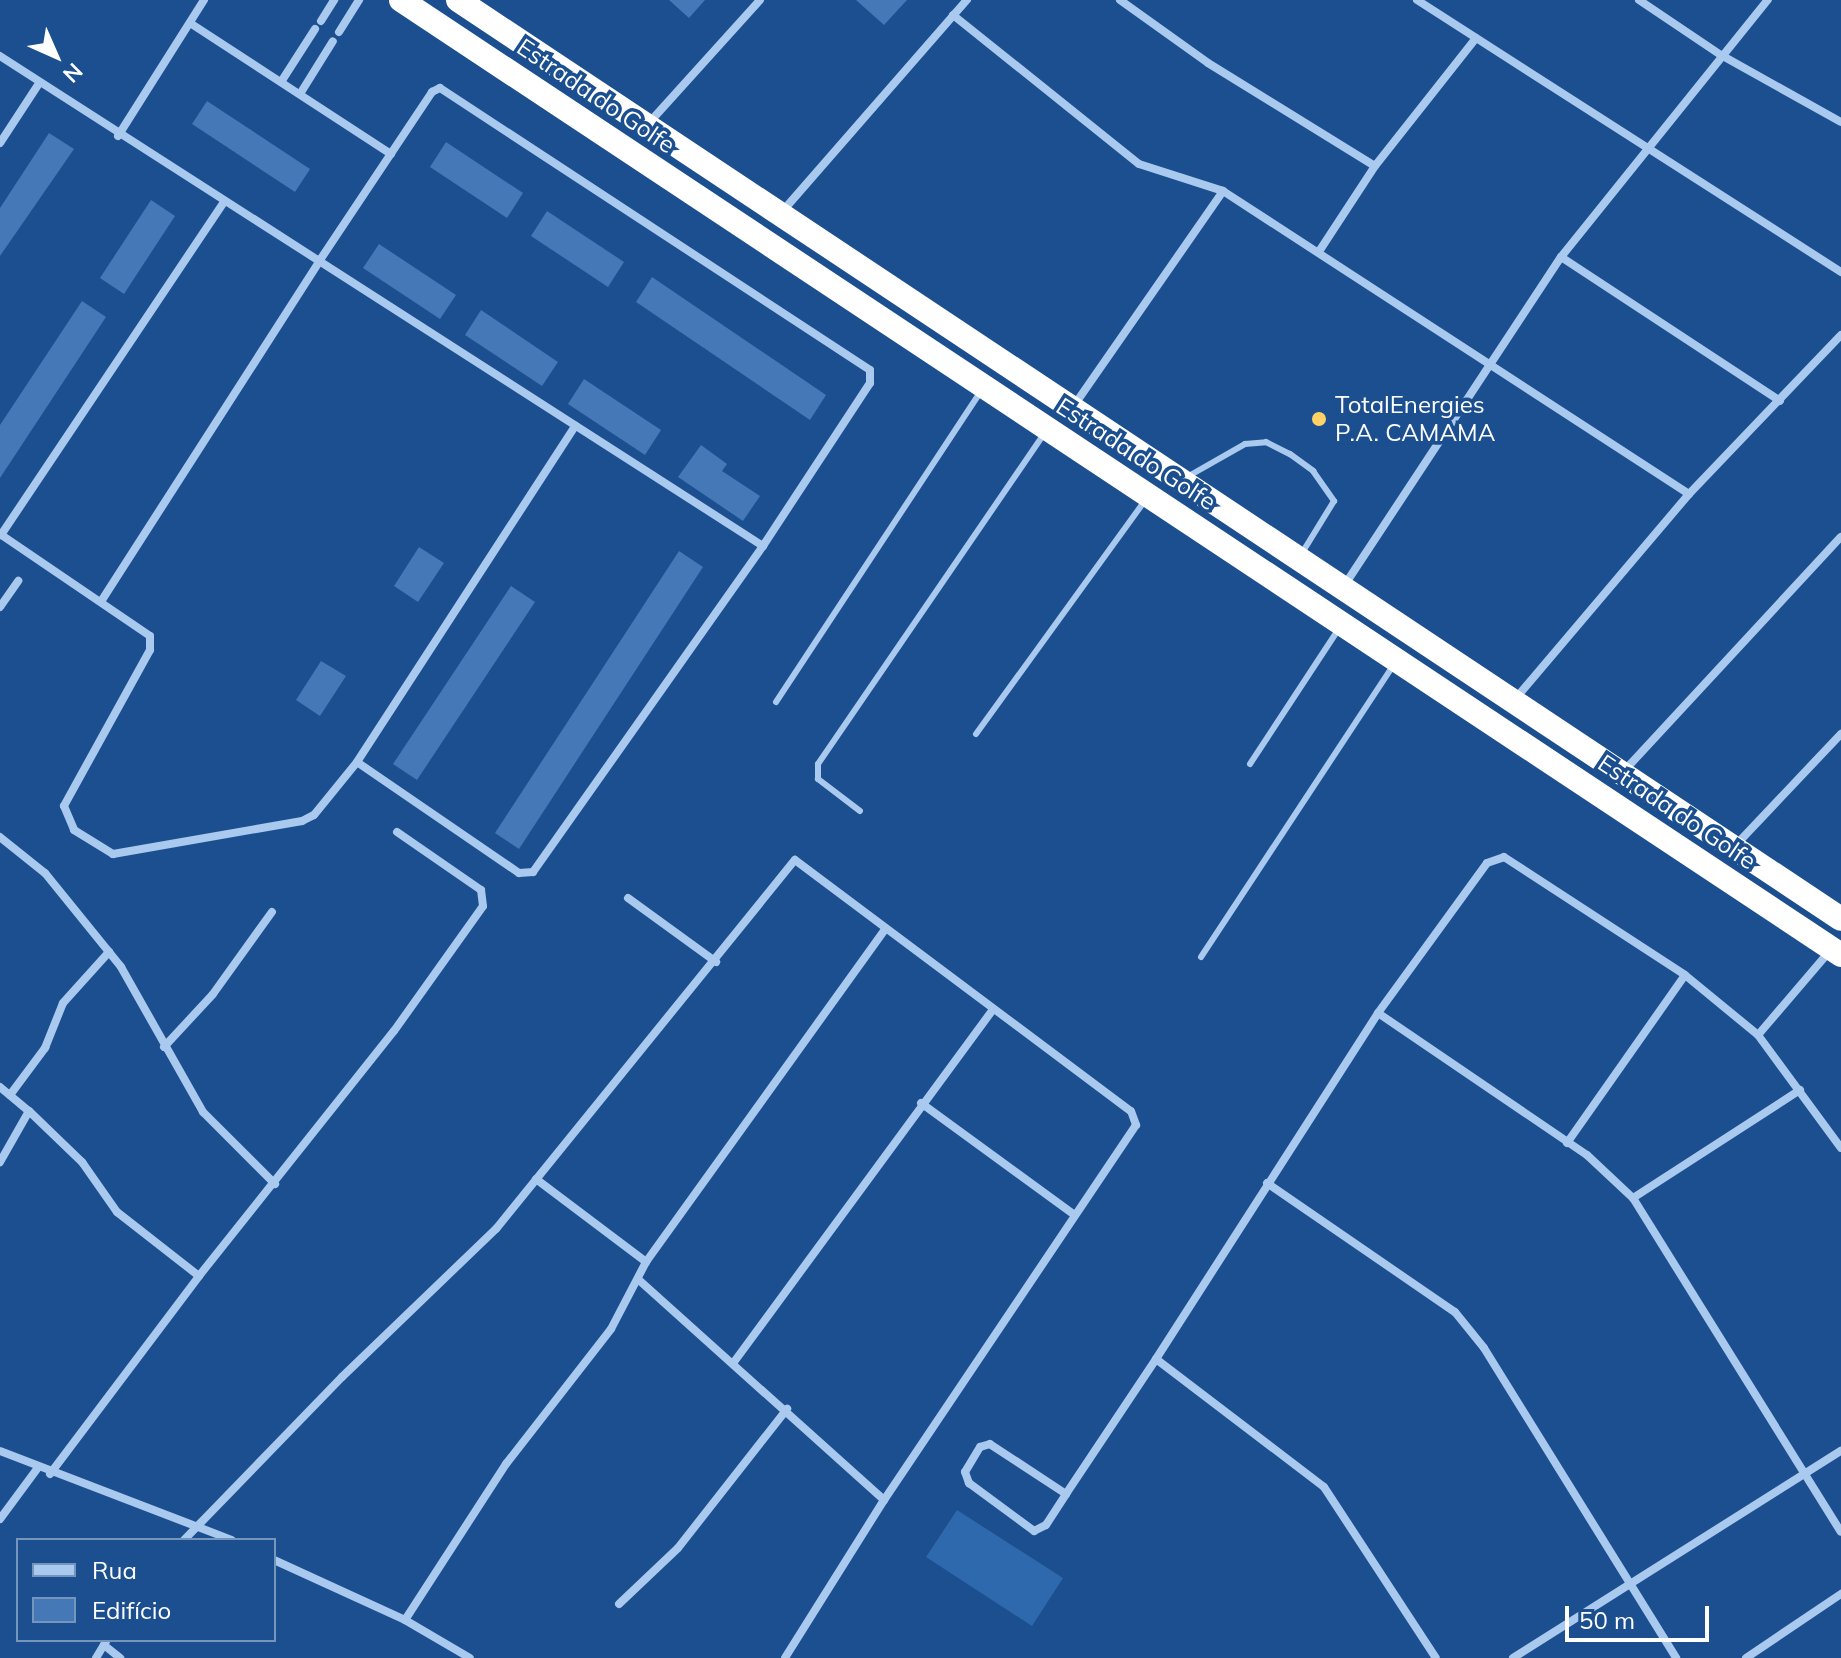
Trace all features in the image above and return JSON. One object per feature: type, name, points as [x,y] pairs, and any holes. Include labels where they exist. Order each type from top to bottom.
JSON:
[{"type":"highway","name":"Estrada do Golfe","points":[[401,0],[1836,952]]},
{"type":"highway","name":"Estrada do Golfe","points":[[458,0],[1841,919]]},
{"type":"street","points":[[118,136],[204,0]]},
{"type":"street","points":[[281,82],[334,0]]},
{"type":"street","points":[[300,94],[359,0]]},
{"type":"street","points":[[646,126],[760,0]]},
{"type":"street","points":[[779,216],[967,0]]},
{"type":"street","points":[[1120,0],[1208,63],[1375,166]]},
{"type":"street","points":[[1417,0],[1645,151],[1841,272]]},
{"type":"street","points":[[1639,0],[1721,55],[1841,122]]},
{"type":"street","points":[[1342,590],[1561,257],[1768,0]]},
{"type":"street","points":[[953,15],[1139,164],[1223,191],[1320,250],[1489,366],[1689,494]]},
{"type":"street","points":[[190,23],[391,154]]},
{"type":"street","points":[[1320,250],[1375,166],[1476,38]]},
{"type":"street","points":[[0,56],[38,85],[223,204],[763,546]]},
{"type":"street","points":[[0,143],[38,85]]},
{"type":"street","points":[[102,600],[318,263],[432,92],[448,91],[870,370],[870,383],[763,546],[533,872],[519,873],[357,762]]},
{"type":"street","points":[[1072,409],[1223,191]]},
{"type":"street","points":[[223,204],[0,534],[102,600],[150,636],[150,650],[64,806],[74,830],[101,851],[113,854],[302,821],[314,815],[357,762],[575,426]]},
{"type":"street","points":[[1561,257],[1780,401]]},
{"type":"street","points":[[1512,703],[1689,494],[1841,335]]},
{"type":"street","points":[[1622,774],[1841,537]]},
{"type":"street","points":[[0,607],[18,581]]},
{"type":"street","points":[[1732,848],[1841,734]]},
{"type":"street","points":[[50,1474],[199,1276],[394,1031],[483,906],[481,890],[397,832]]},
{"type":"street","points":[[0,837],[45,873],[109,952],[203,1112],[275,1184]]},
{"type":"street","points":[[1066,1494],[990,1444],[980,1447],[965,1472],[969,1483],[1034,1531],[1046,1525],[1378,1013],[1469,881],[1487,863],[1504,857],[1685,975],[1758,1035],[1841,1148]]},
{"type":"street","points":[[186,1538],[196,1524],[496,1229],[716,962],[795,860],[1135,1117],[1136,1125],[1073,1214],[884,1500],[785,1658]]},
{"type":"street","points":[[628,898],[716,962]]},
{"type":"street","points":[[164,1047],[213,994],[272,912]]},
{"type":"street","points":[[405,1620],[506,1464],[611,1329],[640,1281],[646,1262],[885,930]]},
{"type":"street","points":[[10,1095],[45,1048],[63,1003],[109,952]]},
{"type":"street","points":[[1758,1035],[1836,952]]},
{"type":"street","points":[[1567,1143],[1685,975]]},
{"type":"street","points":[[734,1362],[921,1103],[993,1010]]},
{"type":"street","points":[[1378,1013],[1567,1143],[1633,1198],[1841,1532]]},
{"type":"street","points":[[0,1087],[82,1162],[117,1212],[199,1276]]},
{"type":"street","points":[[1633,1198],[1800,1090]]},
{"type":"street","points":[[921,1103],[1073,1214]]},
{"type":"street","points":[[0,1162],[29,1111]]},
{"type":"street","points":[[536,1179],[646,1262]]},
{"type":"street","points":[[1267,1183],[1455,1312],[1484,1348],[1676,1658]]},
{"type":"street","points":[[640,1281],[787,1409],[884,1500]]},
{"type":"street","points":[[1156,1359],[1324,1487],[1436,1658]]},
{"type":"street","points":[[619,1604],[695,1529],[787,1409]]},
{"type":"street","points":[[0,1451],[50,1474],[196,1524],[228,1538]]},
{"type":"street","points":[[1513,1658],[1628,1581],[1841,1451]]},
{"type":"street","points":[[0,1519],[37,1469]]},
{"type":"street","points":[[276,1561],[405,1620],[470,1658]]},
{"type":"street","points":[[1746,1658],[1841,1594]]},
{"type":"street","points":[[96,1658],[105,1642],[120,1658]]},
{"type":"lane","points":[[776,702],[984,387]]},
{"type":"lane","points":[[860,811],[818,779],[818,764],[1047,429]]},
{"type":"lane","points":[[1182,481],[1245,444],[1266,442],[1290,454],[1313,471],[1334,501],[1298,559]]},
{"type":"lane","points":[[976,734],[1149,496]]},
{"type":"lane","points":[[1250,764],[1342,624]]},
{"type":"lane","points":[[1201,957],[1397,660]]},
{"type":"shaded area","points":[[957,1510],[1063,1578],[1032,1626],[926,1557]]},
{"type":"building","points":[[669,0],[705,0],[689,18]]},
{"type":"building","points":[[856,0],[907,0],[884,25]]},
{"type":"building","points":[[207,101],[310,169],[295,192],[192,124]]},
{"type":"building","points":[[49,133],[74,149],[0,256],[0,208]]},
{"type":"building","points":[[446,142],[523,193],[507,218],[430,167]]},
{"type":"building","points":[[151,200],[175,216],[124,294],[100,278]]},
{"type":"building","points":[[547,211],[624,262],[608,287],[531,236]]},
{"type":"building","points":[[379,244],[456,295],[440,319],[363,268]]},
{"type":"building","points":[[652,277],[826,395],[810,420],[636,302]]},
{"type":"building","points":[[82,301],[106,317],[0,478],[0,425]]},
{"type":"building","points":[[481,310],[558,362],[542,386],[465,335]]},
{"type":"building","points":[[584,379],[661,430],[645,455],[568,404]]},
{"type":"building","points":[[701,445],[727,464],[722,471],[760,496],[743,521],[678,477]]},
{"type":"building","points":[[419,547],[444,563],[418,602],[394,586]]},
{"type":"building","points":[[679,551],[703,567],[519,849],[495,833]]},
{"type":"building","points":[[511,586],[535,602],[417,780],[393,764]]},
{"type":"building","points":[[321,661],[346,676],[320,716],[296,700]]},
{"type":"place","name":"TotalEnergies P.A. CAMAMA","points":[[1319,419]]}]
